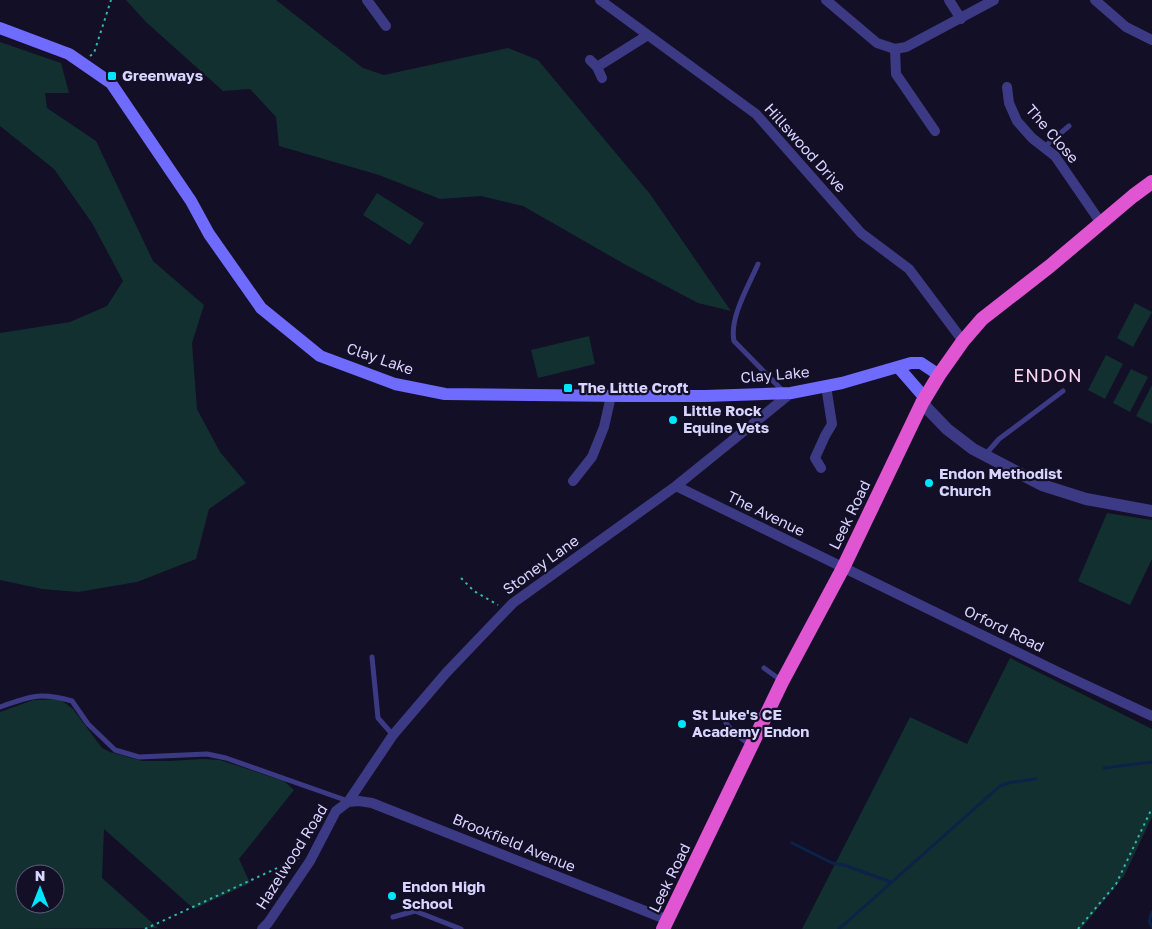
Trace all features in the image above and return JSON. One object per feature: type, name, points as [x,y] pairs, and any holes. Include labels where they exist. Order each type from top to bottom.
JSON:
[{"type":"highway","name":"Leek Road","points":[[666,924],[782,682],[842,568],[924,400],[940,375],[963,341],[982,319],[1050,266],[1132,196],[1152,182]]},
{"type":"main road","name":"Clay Lake","points":[[0,28],[69,54],[111,83],[191,201],[209,234],[261,308],[320,356],[395,384],[445,394],[705,396],[788,393],[826,386],[911,363],[921,363],[940,375]]},
{"type":"main road","points":[[898,367],[924,400]]},
{"type":"street","points":[[367,0],[386,26]]},
{"type":"street","name":"Hillswood Drive","points":[[600,0],[756,114],[860,233],[909,269],[963,341]]},
{"type":"street","points":[[826,0],[876,43],[895,49],[906,47],[994,0]]},
{"type":"street","points":[[949,0],[961,19]]},
{"type":"street","points":[[1095,0],[1126,27],[1152,40]]},
{"type":"street","points":[[602,78],[593,64],[648,35]]},
{"type":"street","points":[[895,49],[896,74],[935,131]]},
{"type":"street","name":"The Close","points":[[1007,86],[1009,103],[1017,121],[1043,148],[1055,156],[1101,223]]},
{"type":"street","points":[[821,468],[815,458],[832,424],[826,386]]},
{"type":"street","name":"Stoney Lane","points":[[348,802],[393,735],[446,673],[513,603],[676,486],[788,393]]},
{"type":"street","points":[[573,481],[592,457],[604,427],[611,396]]},
{"type":"street","points":[[924,400],[947,429],[973,449],[1051,488],[1086,499],[1152,511]]},
{"type":"street","name":"The Avenue","points":[[676,486],[842,568]]},
{"type":"street","name":"Orford Road","points":[[842,568],[1152,716]]},
{"type":"street","name":"Brookfield Avenue","points":[[348,802],[372,803],[666,924]]},
{"type":"street","name":"Hazelwood Road","points":[[268,927],[310,861],[336,811],[348,802]]},
{"type":"lane","points":[[1043,148],[1069,126]]},
{"type":"lane","points":[[758,264],[735,319],[734,341],[788,393]]},
{"type":"lane","points":[[984,455],[999,439],[1063,391]]},
{"type":"lane","points":[[372,657],[378,718],[393,735]]},
{"type":"lane","points":[[764,668],[782,682]]},
{"type":"lane","points":[[0,707],[30,696],[54,696],[72,701],[88,724],[115,750],[139,757],[207,754],[226,758],[348,802]]},
{"type":"lane","points":[[726,723],[733,732],[752,747]]},
{"type":"lane","points":[[392,917],[415,911],[461,929]]},
{"type":"path","points":[[81,62],[94,52],[111,0]]},
{"type":"path","points":[[461,578],[474,591],[506,610]]},
{"type":"path","points":[[1078,929],[1116,884],[1152,808]]},
{"type":"path","points":[[145,929],[299,858]]},
{"type":"green space","points":[[126,0],[276,0],[363,68],[384,75],[508,48],[538,60],[650,194],[731,311],[698,303],[626,265],[523,206],[481,196],[440,199],[379,175],[279,146],[276,117],[250,89],[223,91],[146,22]]},
{"type":"green space","points":[[0,42],[61,63],[69,93],[45,93],[47,108],[96,141],[153,261],[204,305],[192,343],[197,409],[220,452],[246,483],[209,509],[196,559],[137,582],[78,592],[42,589],[0,580],[0,333],[70,322],[107,306],[123,281],[92,223],[54,169],[0,126]]},
{"type":"green space","points":[[377,193],[424,223],[410,245],[363,215]]},
{"type":"green space","points":[[1135,303],[1152,312],[1133,347],[1117,338]]},
{"type":"green space","points":[[589,336],[595,364],[538,378],[531,350]]},
{"type":"green space","points":[[1106,355],[1123,364],[1105,399],[1088,390]]},
{"type":"green space","points":[[1131,369],[1148,377],[1130,412],[1113,403]]},
{"type":"green space","points":[[1152,385],[1152,424],[1136,416]]},
{"type":"green space","points":[[1107,513],[1152,520],[1152,559],[1130,605],[1078,581]]},
{"type":"green space","points":[[1010,658],[1152,729],[1152,817],[1124,876],[1081,929],[802,929],[910,717],[967,744]]},
{"type":"green space","points":[[60,699],[73,709],[102,748],[110,752],[142,761],[220,760],[284,781],[294,790],[239,859],[250,883],[194,909],[104,829],[102,878],[158,928],[0,929],[0,712],[33,700]]},
{"type":"waterway","points":[[1104,768],[1152,762]]},
{"type":"waterway","points":[[839,929],[1000,786],[1036,779]]},
{"type":"waterway","points":[[792,843],[832,863],[844,865],[891,882]]},
{"type":"waterway","points":[[1152,912],[1149,921],[1152,927]]},
{"type":"place","name":"Greenways","points":[[112,76]]},
{"type":"place","name":"The Little Croft","points":[[568,388]]},
{"type":"place","name":"Little Rock Equine Vets","points":[[673,420]]},
{"type":"place","name":"Endon Methodist Church","points":[[929,483]]},
{"type":"place","name":"St Luke's CE Academy Endon","points":[[682,724]]},
{"type":"place","name":"Endon High School","points":[[392,896]]},
{"type":"district","name":"ENDON","points":[[1048,376]]}]
